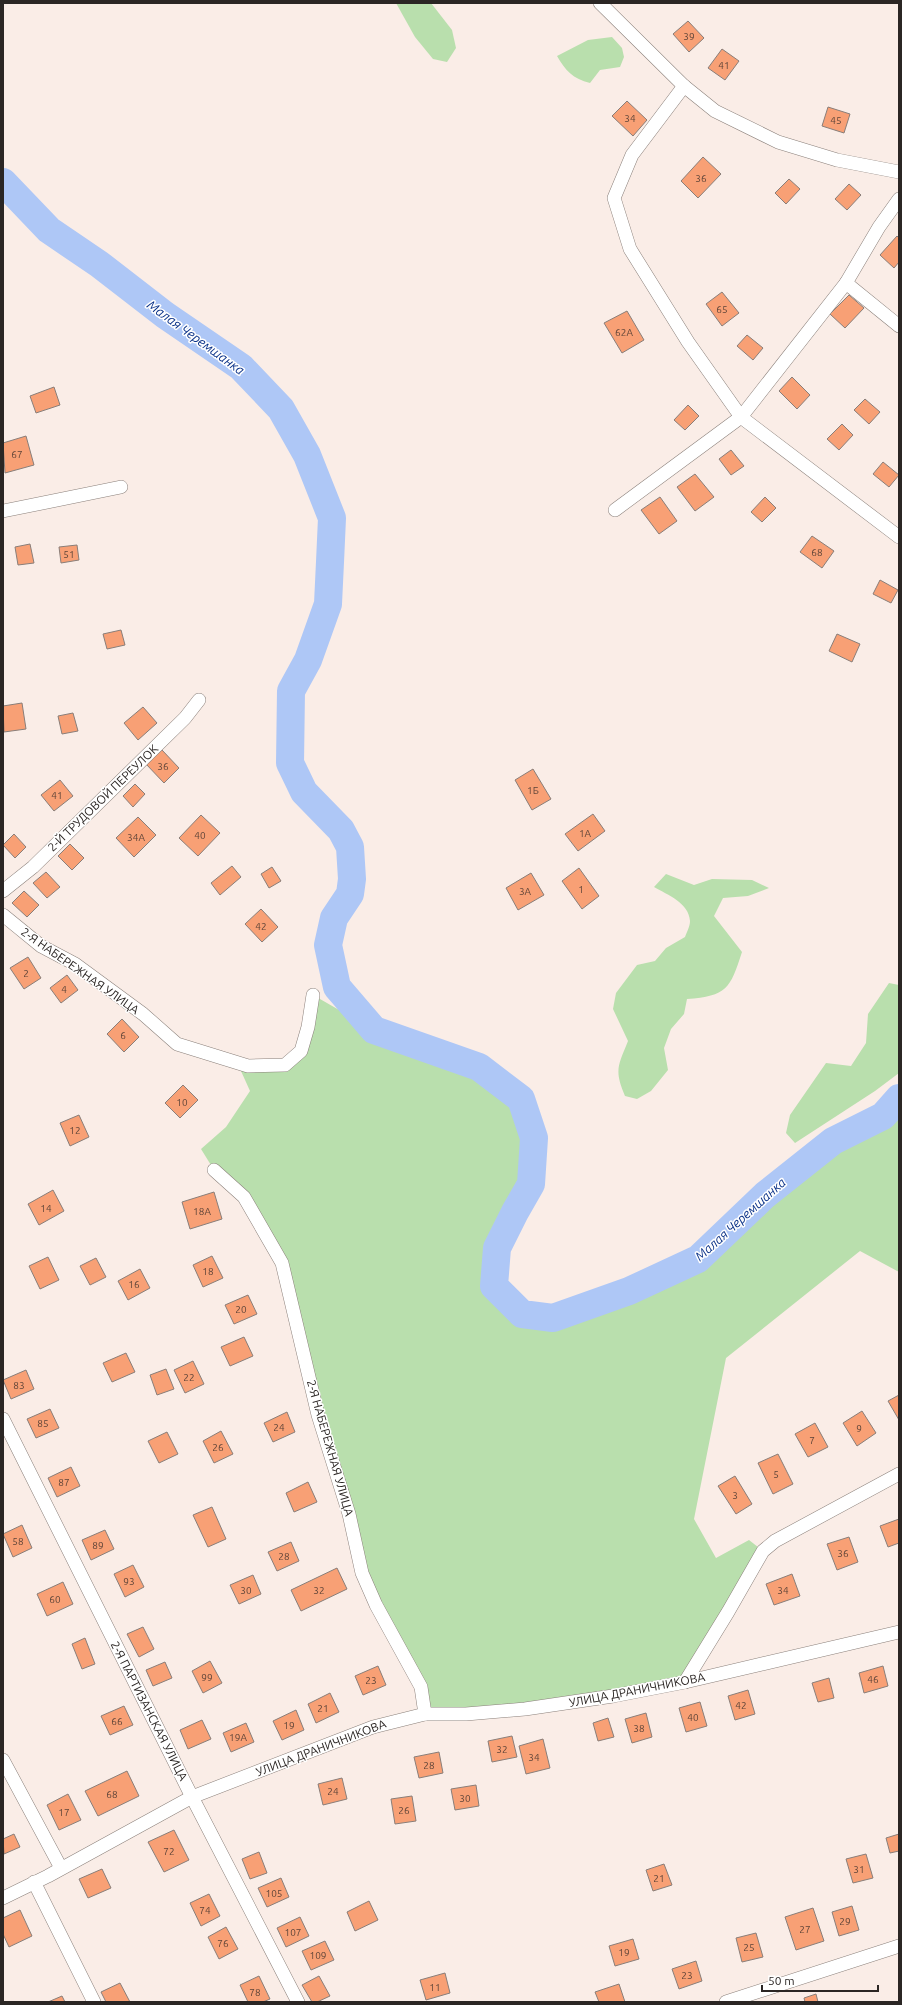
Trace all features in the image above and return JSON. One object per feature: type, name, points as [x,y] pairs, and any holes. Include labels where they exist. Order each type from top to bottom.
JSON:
[{"type":"street","points":[[600,3],[684,86],[715,111],[778,142],[837,160],[899,172]]},
{"type":"street","points":[[684,86],[632,155],[614,198],[630,249],[688,342],[741,417],[899,537]]},
{"type":"street","points":[[615,510],[741,417],[846,283],[879,227],[899,199]]},
{"type":"street","points":[[846,283],[899,326]]},
{"type":"street","points":[[3,511],[121,487]]},
{"type":"street","name":"2-Й ТРУДОВОЙ ПЕРЕУЛОК","points":[[3,891],[33,868],[185,718],[199,700]]},
{"type":"street","name":"2-Я НАБЕРЕЖНАЯ УЛИЦА","points":[[3,915],[41,946],[75,964],[143,1014],[177,1044],[248,1066],[285,1065],[301,1051],[308,1027],[313,995]]},
{"type":"street","name":"2-Я НАБЕРЕЖНАЯ УЛИЦА","points":[[214,1170],[244,1197],[282,1263],[318,1415],[349,1514],[362,1573],[376,1605],[421,1687],[425,1714]]},
{"type":"street","name":"2-Я ПАРТИЗАНСКАЯ УЛИЦА","points":[[3,1419],[192,1797],[298,2002]]},
{"type":"street","points":[[685,1682],[763,1551],[775,1541],[899,1474]]},
{"type":"street","name":"УЛИЦА ДРАНИЧНИКОВА","points":[[3,1898],[192,1797],[373,1727],[425,1714],[466,1714],[546,1707],[685,1682],[899,1632]]},
{"type":"street","points":[[3,1760],[61,1868]]},
{"type":"street","points":[[34,1882],[94,2002]]},
{"type":"street","points":[[726,2002],[899,1946]]},
{"type":"green space","points":[[396,3],[431,3],[452,30],[456,48],[447,62],[433,59],[415,37]]},
{"type":"green space","points":[[612,37],[622,48],[624,57],[620,67],[600,70],[590,83],[579,79],[570,73],[563,66],[557,56],[588,40]]},
{"type":"green space","points":[[666,874],[694,885],[712,879],[752,880],[769,888],[748,896],[723,898],[714,916],[742,952],[734,975],[725,988],[719,993],[711,996],[687,999],[684,1014],[671,1029],[664,1048],[668,1070],[651,1091],[637,1099],[625,1096],[619,1080],[618,1074],[620,1063],[628,1041],[613,1009],[616,993],[637,965],[655,961],[666,948],[685,937],[690,925],[689,915],[682,904],[654,887]]},
{"type":"green space","points":[[889,983],[899,985],[899,1073],[875,1091],[795,1143],[786,1133],[790,1115],[826,1063],[851,1066],[866,1043],[868,1014]]},
{"type":"green space","points":[[313,995],[374,1030],[479,1067],[521,1099],[534,1138],[531,1184],[515,1212],[496,1262],[494,1286],[522,1314],[553,1318],[629,1291],[698,1259],[765,1195],[833,1141],[883,1116],[899,1098],[899,1272],[860,1251],[726,1358],[694,1519],[716,1558],[749,1540],[763,1551],[685,1682],[602,1697],[425,1714],[421,1687],[376,1605],[282,1263],[244,1197],[214,1170],[201,1149],[226,1127],[250,1091],[241,1071],[285,1065],[301,1051]]},
{"type":"building","points":[[688,21],[704,38],[689,52],[673,34]]},
{"type":"building","points":[[722,49],[739,61],[725,80],[708,68]]},
{"type":"building","points":[[627,101],[647,120],[633,136],[612,116]]},
{"type":"building","points":[[828,107],[850,114],[844,133],[822,126]]},
{"type":"building","points":[[703,157],[721,174],[698,198],[681,181]]},
{"type":"building","points":[[789,179],[800,189],[786,204],[775,193]]},
{"type":"building","points":[[849,184],[861,195],[847,210],[835,199]]},
{"type":"building","points":[[897,236],[899,238],[899,262],[894,268],[880,255]]},
{"type":"building","points":[[722,292],[739,313],[722,326],[706,304]]},
{"type":"building","points":[[849,295],[864,308],[845,328],[830,314]]},
{"type":"building","points":[[627,311],[644,340],[622,353],[604,323]]},
{"type":"building","points":[[747,335],[763,348],[753,360],[737,346]]},
{"type":"building","points":[[792,377],[810,395],[797,409],[779,391]]},
{"type":"building","points":[[54,387],[60,405],[36,413],[30,396]]},
{"type":"building","points":[[865,399],[880,412],[869,424],[854,410]]},
{"type":"building","points":[[688,405],[699,416],[685,430],[674,420]]},
{"type":"building","points":[[842,424],[853,435],[839,450],[827,439]]},
{"type":"building","points":[[26,436],[34,465],[5,473],[3,443]]},
{"type":"building","points":[[731,450],[744,466],[731,475],[719,459]]},
{"type":"building","points":[[883,462],[899,475],[889,487],[873,474]]},
{"type":"building","points":[[695,474],[714,497],[695,511],[677,487]]},
{"type":"building","points":[[660,497],[677,521],[659,534],[641,510]]},
{"type":"building","points":[[765,497],[776,508],[762,522],[751,512]]},
{"type":"building","points":[[812,536],[834,551],[822,568],[800,552]]},
{"type":"building","points":[[30,544],[34,563],[18,565],[15,547]]},
{"type":"building","points":[[77,545],[79,560],[61,563],[59,547]]},
{"type":"building","points":[[880,580],[898,590],[891,603],[873,594]]},
{"type":"building","points":[[121,630],[125,645],[107,649],[103,634]]},
{"type":"building","points":[[837,634],[860,644],[852,662],[829,651]]},
{"type":"building","points":[[22,703],[26,729],[4,732],[3,706]]},
{"type":"building","points":[[143,707],[157,723],[138,740],[124,723]]},
{"type":"building","points":[[73,713],[78,731],[62,734],[58,716]]},
{"type":"building","points":[[162,750],[179,768],[164,783],[146,764]]},
{"type":"building","points":[[533,769],[551,799],[532,810],[515,780]]},
{"type":"building","points":[[60,780],[73,796],[54,811],[41,795]]},
{"type":"building","points":[[135,784],[145,794],[133,807],[123,796]]},
{"type":"building","points":[[593,814],[605,831],[578,851],[565,834]]},
{"type":"building","points":[[201,815],[220,833],[198,856],[179,838]]},
{"type":"building","points":[[138,817],[156,835],[134,857],[116,838]]},
{"type":"building","points":[[14,834],[26,847],[15,858],[3,845]]},
{"type":"building","points":[[70,844],[84,858],[72,870],[58,856]]},
{"type":"building","points":[[232,866],[241,877],[220,895],[211,883]]},
{"type":"building","points":[[272,867],[281,881],[269,888],[261,874]]},
{"type":"building","points":[[579,868],[599,896],[582,909],[562,881]]},
{"type":"building","points":[[46,872],[60,887],[47,898],[33,883]]},
{"type":"building","points":[[531,873],[544,895],[518,910],[506,888]]},
{"type":"building","points":[[24,891],[39,905],[27,917],[12,903]]},
{"type":"building","points":[[261,909],[278,927],[262,942],[245,924]]},
{"type":"building","points":[[28,957],[41,978],[24,989],[10,968]]},
{"type":"building","points":[[67,975],[78,990],[61,1003],[50,988]]},
{"type":"building","points":[[122,1019],[139,1037],[124,1052],[107,1034]]},
{"type":"building","points":[[183,1085],[198,1100],[180,1118],[165,1103]]},
{"type":"building","points":[[79,1115],[89,1137],[70,1146],[60,1123]]},
{"type":"building","points":[[53,1190],[64,1211],[39,1225],[28,1204]]},
{"type":"building","points":[[214,1192],[222,1219],[190,1229],[182,1202]]},
{"type":"building","points":[[212,1256],[223,1278],[203,1287],[193,1265]]},
{"type":"building","points":[[48,1257],[59,1280],[40,1289],[29,1266]]},
{"type":"building","points":[[96,1258],[106,1277],[90,1285],[80,1266]]},
{"type":"building","points":[[140,1269],[150,1288],[128,1300],[118,1281]]},
{"type":"building","points":[[248,1295],[257,1314],[234,1324],[225,1305]]},
{"type":"building","points":[[244,1337],[253,1356],[230,1366],[221,1347]]},
{"type":"building","points":[[126,1353],[135,1372],[112,1382],[103,1363]]},
{"type":"building","points":[[193,1361],[204,1384],[185,1393],[174,1370]]},
{"type":"building","points":[[166,1369],[174,1389],[157,1395],[150,1375]]},
{"type":"building","points":[[26,1370],[34,1389],[11,1399],[3,1380]]},
{"type":"building","points":[[899,1395],[899,1420],[888,1401]]},
{"type":"building","points":[[50,1409],[59,1428],[36,1438],[27,1419]]},
{"type":"building","points":[[862,1411],[876,1433],[857,1446],[843,1423]]},
{"type":"building","points":[[287,1412],[295,1432],[273,1442],[264,1423]]},
{"type":"building","points":[[815,1423],[828,1447],[808,1457],[795,1434]]},
{"type":"building","points":[[221,1431],[233,1454],[214,1463],[203,1441]]},
{"type":"building","points":[[167,1432],[178,1454],[159,1463],[148,1441]]},
{"type":"building","points":[[778,1454],[793,1484],[773,1494],[758,1463]]},
{"type":"building","points":[[71,1467],[80,1486],[57,1497],[48,1478]]},
{"type":"building","points":[[735,1476],[752,1504],[736,1514],[718,1486]]},
{"type":"building","points":[[308,1482],[317,1502],[294,1512],[286,1493]]},
{"type":"building","points":[[212,1507],[226,1539],[208,1547],[193,1515]]},
{"type":"building","points":[[899,1519],[899,1543],[888,1547],[880,1526]]},
{"type":"building","points":[[22,1525],[32,1548],[13,1557],[3,1534]]},
{"type":"building","points":[[105,1530],[114,1549],[91,1560],[82,1540]]},
{"type":"building","points":[[849,1537],[858,1562],[837,1570],[827,1544]]},
{"type":"building","points":[[291,1542],[299,1561],[277,1571],[268,1552]]},
{"type":"building","points":[[133,1565],[144,1587],[125,1597],[114,1574]]},
{"type":"building","points":[[337,1568],[347,1589],[301,1611],[291,1590]]},
{"type":"building","points":[[792,1574],[800,1596],[774,1605],[766,1584]]},
{"type":"building","points":[[253,1575],[261,1594],[239,1604],[230,1585]]},
{"type":"building","points":[[63,1582],[73,1604],[47,1616],[37,1594]]},
{"type":"building","points":[[143,1627],[154,1649],[139,1657],[127,1634]]},
{"type":"building","points":[[85,1638],[95,1664],[82,1669],[72,1644]]},
{"type":"building","points":[[210,1661],[222,1683],[203,1693],[192,1671]]},
{"type":"building","points":[[165,1662],[172,1678],[153,1686],[146,1670]]},
{"type":"building","points":[[378,1666],[386,1685],[363,1695],[355,1676]]},
{"type":"building","points":[[883,1666],[888,1686],[864,1693],[859,1673]]},
{"type":"building","points":[[829,1678],[834,1698],[818,1702],[812,1683]]},
{"type":"building","points":[[748,1690],[755,1714],[735,1720],[728,1696]]},
{"type":"building","points":[[330,1693],[339,1712],[316,1723],[308,1704]]},
{"type":"building","points":[[700,1702],[707,1726],[686,1732],[679,1708]]},
{"type":"building","points":[[124,1706],[133,1725],[110,1735],[101,1716]]},
{"type":"building","points":[[296,1710],[304,1730],[282,1740],[273,1721]]},
{"type":"building","points":[[646,1713],[652,1737],[632,1743],[625,1719]]},
{"type":"building","points":[[608,1718],[614,1737],[598,1741],[593,1723]]},
{"type":"building","points":[[202,1720],[211,1739],[188,1749],[180,1730]]},
{"type":"building","points":[[246,1723],[254,1742],[231,1752],[223,1733]]},
{"type":"building","points":[[512,1736],[517,1757],[492,1762],[488,1741]]},
{"type":"building","points":[[543,1739],[550,1768],[526,1774],[519,1746]]},
{"type":"building","points":[[439,1752],[443,1773],[419,1778],[414,1757]]},
{"type":"building","points":[[127,1771],[139,1796],[98,1816],[85,1791]]},
{"type":"building","points":[[342,1778],[347,1799],[323,1805],[318,1784]]},
{"type":"building","points":[[476,1785],[479,1806],[455,1810],[451,1789]]},
{"type":"building","points":[[68,1794],[81,1820],[59,1830],[47,1805]]},
{"type":"building","points":[[412,1796],[416,1821],[395,1824],[391,1799]]},
{"type":"building","points":[[174,1830],[189,1860],[164,1872],[148,1842]]},
{"type":"building","points":[[14,1834],[20,1847],[4,1854],[3,1839]]},
{"type":"building","points":[[899,1834],[899,1851],[890,1853],[886,1838]]},
{"type":"building","points":[[259,1852],[267,1873],[250,1879],[242,1859]]},
{"type":"building","points":[[866,1854],[873,1878],[853,1883],[846,1859]]},
{"type":"building","points":[[664,1864],[672,1885],[653,1891],[646,1870]]},
{"type":"building","points":[[102,1869],[111,1888],[88,1898],[79,1879]]},
{"type":"building","points":[[281,1878],[289,1897],[267,1907],[258,1888]]},
{"type":"building","points":[[209,1894],[220,1916],[201,1926],[190,1903]]},
{"type":"building","points":[[369,1901],[378,1920],[355,1931],[347,1912]]},
{"type":"building","points":[[852,1906],[859,1930],[839,1936],[832,1912]]},
{"type":"building","points":[[813,1908],[824,1941],[796,1950],[785,1917]]},
{"type":"building","points":[[20,1910],[32,1936],[9,1947],[3,1934],[3,1918]]},
{"type":"building","points":[[300,1917],[309,1936],[286,1947],[277,1928]]},
{"type":"building","points":[[226,1927],[238,1949],[219,1959],[208,1937]]},
{"type":"building","points":[[756,1933],[763,1957],[742,1962],[736,1938]]},
{"type":"building","points":[[633,1939],[639,1959],[615,1966],[609,1946]]},
{"type":"building","points":[[325,1941],[334,1960],[311,1970],[302,1951]]},
{"type":"building","points":[[696,1961],[702,1981],[679,1989],[672,1969]]},
{"type":"building","points":[[445,1973],[450,1993],[426,2000],[420,1980]]},
{"type":"building","points":[[259,1976],[270,1999],[263,2002],[248,2002],[240,1985]]},
{"type":"building","points":[[319,1976],[330,1996],[317,2002],[312,2002],[302,1985]]},
{"type":"building","points":[[120,1983],[130,2002],[106,2002],[101,1992]]},
{"type":"building","points":[[619,1984],[625,2002],[599,2002],[595,1992]]},
{"type":"building","points":[[816,1994],[818,2002],[805,2002],[804,1998]]},
{"type":"building","points":[[62,1996],[65,2002],[48,2002]]},
{"type":"waterway","name":"Малая Черемшанка","points":[[3,182],[49,230],[99,264],[165,315],[241,367],[281,409],[307,455],[332,518],[328,604],[308,660],[291,691],[290,763],[304,792],[341,830],[350,847],[352,879],[350,894],[334,918],[328,945],[337,987],[374,1030],[479,1067],[521,1099],[534,1138],[531,1184],[497,1248],[494,1286],[522,1314],[553,1318],[629,1291],[698,1259],[765,1195],[833,1141],[883,1116],[899,1098]]}]
